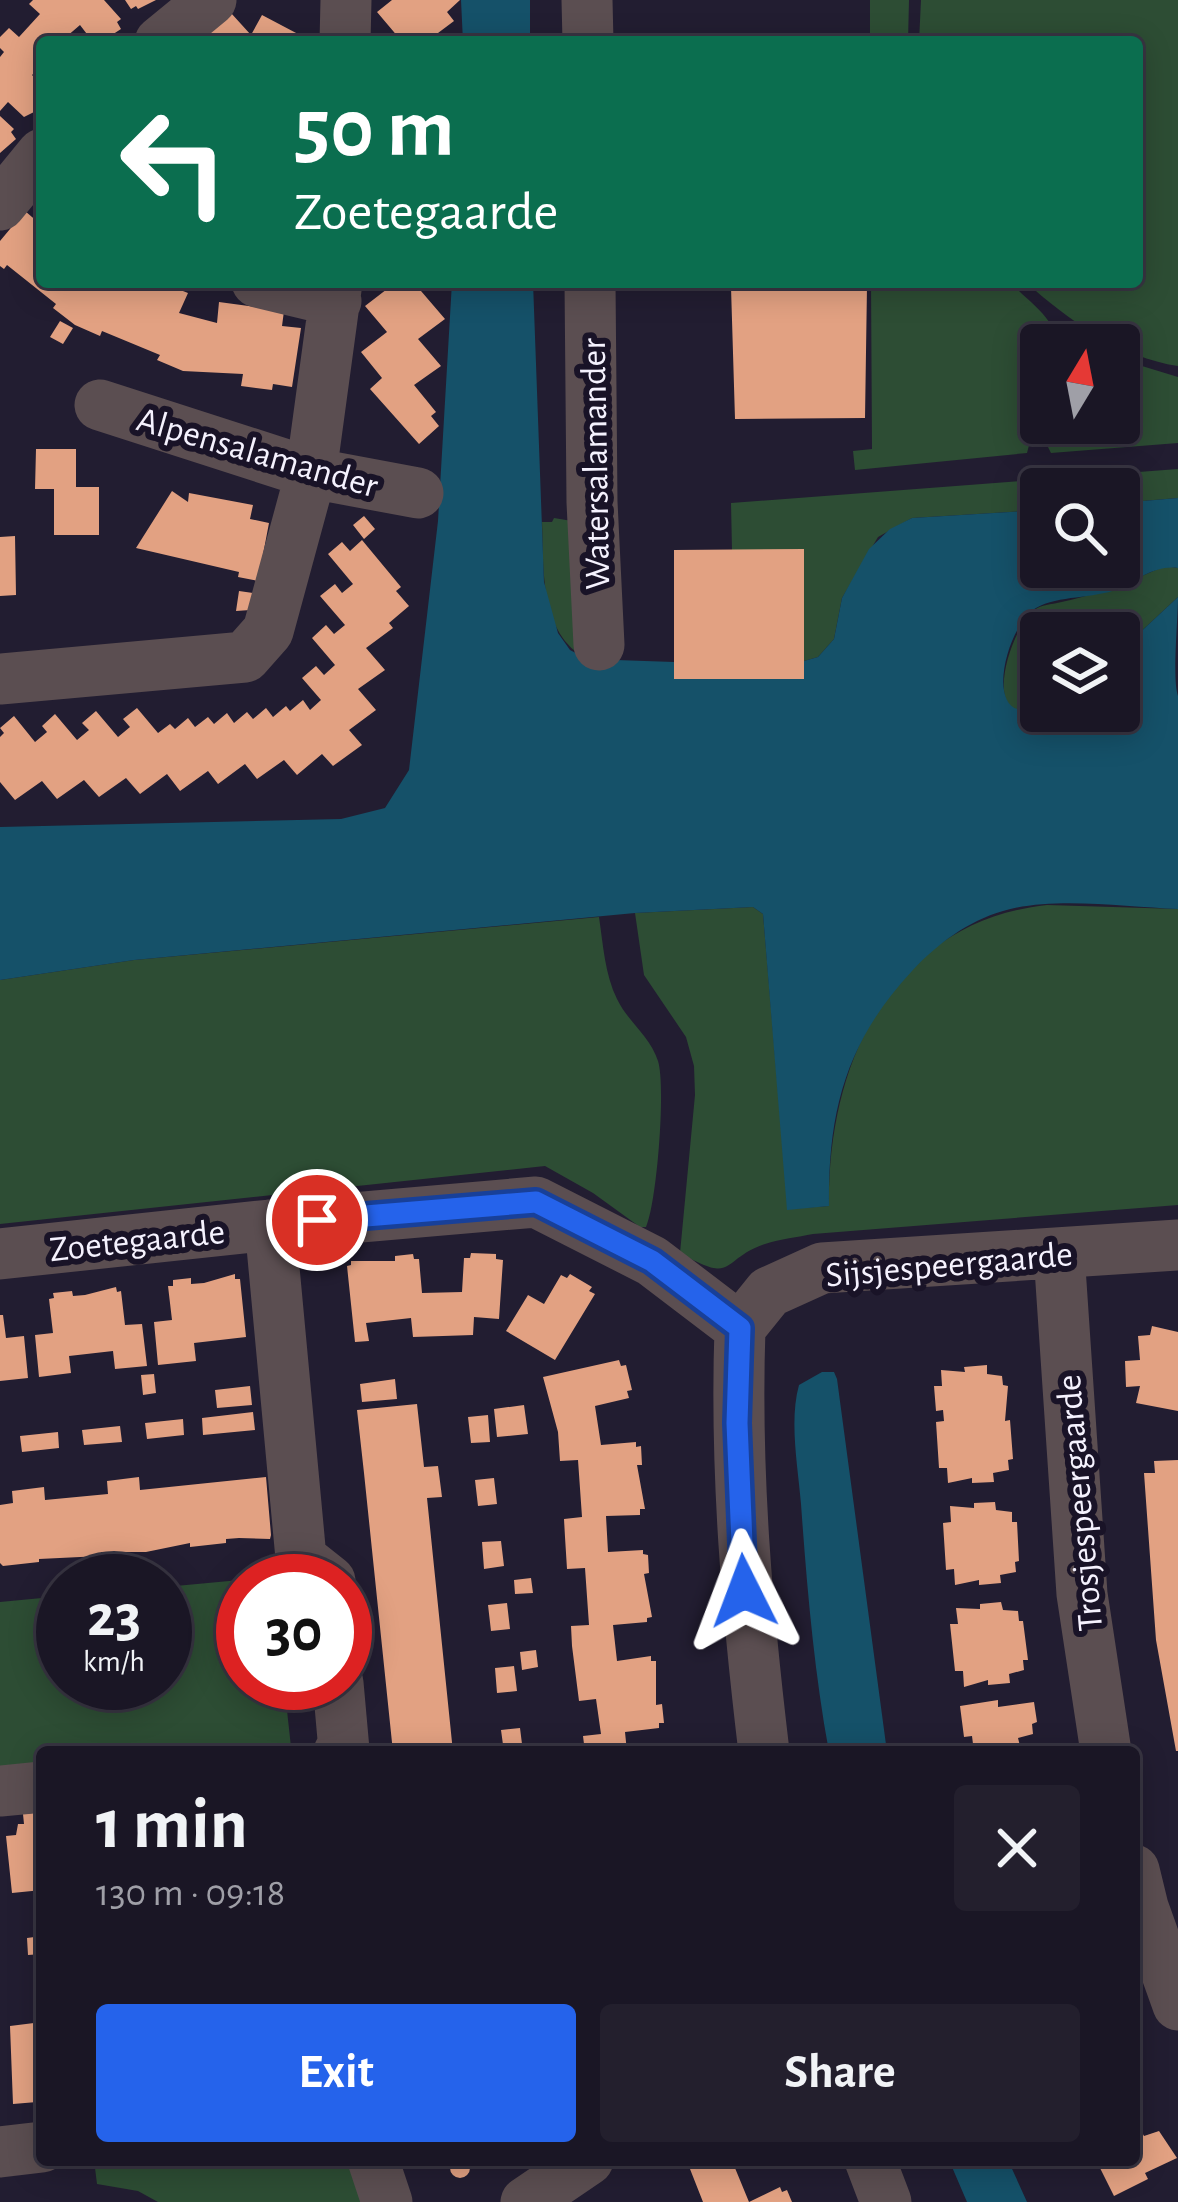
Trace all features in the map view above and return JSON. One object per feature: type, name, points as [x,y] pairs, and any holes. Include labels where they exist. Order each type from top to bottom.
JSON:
[{"type":"street","points":[[167,36],[211,0]]},
{"type":"street","points":[[345,36],[346,0]]},
{"type":"street","points":[[587,0],[588,36]]},
{"type":"street","points":[[0,205],[36,166]]},
{"type":"street","points":[[0,679],[245,657],[268,631],[311,473],[336,292],[304,288]]},
{"type":"street","name":"Watersalamander","points":[[590,288],[599,645]]},
{"type":"street","name":"Alpensalamander","points":[[100,405],[311,473],[418,494]]},
{"type":"street","name":"Zoetegaarde","points":[[0,1254],[536,1202],[652,1261],[740,1328]]},
{"type":"street","points":[[270,1225],[301,1554]]},
{"type":"street","name":"Sijsjespeergaarde","points":[[740,1328],[770,1292],[822,1268],[1178,1245]]},
{"type":"street","name":"Trosjespeergaarde","points":[[1059,1253],[1082,1594],[1105,1746]]},
{"type":"street","points":[[740,1328],[737,1423],[744,1591],[763,1746]]},
{"type":"street","points":[[340,1710],[344,1746]]},
{"type":"street","points":[[0,1791],[36,1788]]},
{"type":"street","points":[[1152,1890],[1178,2005]]},
{"type":"street","points":[[0,2152],[36,2148]]},
{"type":"street","points":[[375,2166],[387,2202]]},
{"type":"street","points":[[526,2202],[579,2166]]},
{"type":"street","points":[[872,2166],[886,2202]]},
{"type":"green space","points":[[870,0],[909,0],[908,36],[870,36]]},
{"type":"green space","points":[[921,0],[1178,0],[1178,366],[1140,356],[1140,324],[1080,324],[1033,288],[1143,288],[1143,36],[919,36]]},
{"type":"green space","points":[[871,288],[1016,288],[1050,324],[1020,324],[1020,444],[1029,444],[1027,453],[855,470],[853,451],[872,449]]},
{"type":"green space","points":[[1140,365],[1178,377],[1178,443],[1051,453],[1046,444],[1140,444]]},
{"type":"green space","points":[[1178,469],[1178,498],[1140,501],[1140,472]]},
{"type":"green space","points":[[1020,481],[1020,511],[912,518],[878,537],[842,598],[834,639],[818,657],[804,661],[732,550],[731,503]]},
{"type":"green space","points":[[572,521],[587,659],[560,634],[547,599],[542,522]]},
{"type":"green space","points":[[1165,566],[1178,568],[1178,597],[1140,632],[1140,612],[1032,612],[1112,588],[1140,588],[1140,576]]},
{"type":"green space","points":[[1020,628],[1020,710],[1010,706],[1005,694],[1004,678]]},
{"type":"green space","points":[[1047,905],[1178,909],[1178,1205],[813,1234],[765,1244],[720,1268],[680,1253],[694,1066],[686,1037],[644,975],[635,913],[753,907],[763,914],[788,1209],[829,1206],[840,1101],[856,1053],[879,1009],[909,970],[947,939],[993,917]]},
{"type":"green space","points":[[599,917],[613,990],[654,1052],[660,1074],[657,1171],[646,1227],[545,1166],[0,1224],[0,980],[134,960]]},
{"type":"green space","points":[[216,1582],[216,1710],[287,1710],[291,1746],[36,1746],[36,1771],[0,1774],[0,1602],[36,1599],[36,1710],[192,1710],[192,1584]]},
{"type":"green space","points":[[95,2166],[355,2166],[369,2202],[158,2202],[138,2191],[97,2184]]},
{"type":"water","points":[[461,0],[530,0],[530,36],[463,36]]},
{"type":"water","points":[[452,288],[533,288],[544,582],[558,633],[570,650],[587,659],[674,662],[675,679],[804,679],[804,661],[818,657],[834,639],[842,598],[869,549],[890,529],[912,518],[1020,511],[1020,588],[1120,588],[1020,612],[1020,627],[1007,654],[1004,691],[1010,704],[1020,709],[1020,732],[1140,732],[1140,632],[1178,597],[1178,909],[1067,903],[1023,907],[978,921],[932,952],[889,998],[856,1052],[837,1109],[829,1206],[787,1210],[763,914],[753,907],[635,913],[134,960],[0,980],[0,827],[341,819],[385,808],[409,770],[438,521]]},
{"type":"water","points":[[1178,498],[1178,568],[1140,578],[1140,501]]},
{"type":"water","points":[[822,1372],[834,1372],[837,1379],[886,1746],[828,1746],[794,1429],[799,1385]]},
{"type":"water","points":[[952,2166],[1011,2166],[1027,2202],[967,2202]]},
{"type":"building","points":[[33,0],[104,0],[121,19],[117,22],[121,29],[110,36],[88,36],[80,25],[67,36],[36,36],[32,75],[36,111],[24,117],[8,102],[0,111],[0,57],[4,52],[0,37],[9,28],[19,37],[40,14],[29,4]]},
{"type":"building","points":[[125,0],[156,0],[131,9]]},
{"type":"building","points":[[392,0],[460,0],[447,12],[454,21],[434,36],[397,36],[377,12]]},
{"type":"building","points":[[231,13],[251,35],[262,15],[298,34],[297,36],[201,36]]},
{"type":"building","points":[[0,116],[14,129],[16,139],[0,153]]},
{"type":"building","points":[[25,211],[36,220],[36,288],[175,288],[188,293],[179,313],[217,323],[219,302],[284,311],[282,326],[301,328],[292,387],[241,386],[243,374],[183,371],[157,360],[160,355],[75,325],[7,265],[0,266],[0,241]]},
{"type":"building","points":[[388,288],[426,288],[421,291],[445,319],[418,339],[441,366],[414,385],[436,412],[431,416],[439,426],[419,444],[370,389],[382,378],[361,352],[387,332],[365,306]]},
{"type":"building","points":[[731,288],[867,288],[865,418],[735,419]]},
{"type":"building","points":[[60,321],[73,328],[63,344],[50,337]]},
{"type":"building","points":[[36,449],[76,449],[76,487],[99,487],[99,535],[54,535],[54,489],[35,489]]},
{"type":"building","points":[[172,491],[188,502],[189,493],[253,505],[250,519],[269,523],[258,581],[238,577],[239,572],[136,548]]},
{"type":"building","points":[[364,516],[375,529],[364,539],[353,525]]},
{"type":"building","points":[[15,536],[16,595],[0,596],[0,537]]},
{"type":"building","points":[[362,540],[401,587],[396,591],[409,606],[389,623],[393,628],[366,648],[385,670],[358,689],[376,710],[349,730],[362,745],[333,766],[322,754],[297,775],[284,760],[257,779],[245,764],[218,784],[208,771],[180,791],[167,774],[140,794],[126,778],[99,797],[84,780],[57,799],[42,781],[15,800],[0,782],[0,737],[4,733],[0,728],[14,716],[35,742],[47,732],[42,726],[55,714],[77,740],[89,730],[82,723],[96,711],[118,737],[130,727],[123,719],[137,708],[158,733],[170,724],[175,729],[188,718],[195,727],[208,717],[214,724],[227,713],[234,723],[247,712],[253,719],[266,708],[273,717],[303,700],[310,710],[321,700],[302,678],[316,666],[324,675],[335,665],[312,638],[326,625],[334,634],[345,625],[320,596],[335,584],[342,593],[353,584],[328,554],[342,542],[350,551]]},
{"type":"building","points":[[804,549],[804,679],[674,679],[674,550]]},
{"type":"building","points":[[239,591],[253,593],[250,610],[236,611]]},
{"type":"building","points":[[471,1253],[496,1254],[496,1259],[503,1260],[499,1319],[474,1317],[473,1335],[413,1337],[411,1318],[366,1323],[369,1341],[355,1342],[347,1266],[351,1261],[395,1261],[395,1256],[413,1254],[419,1259],[422,1293],[462,1292],[464,1258]]},
{"type":"building","points":[[235,1274],[240,1279],[246,1337],[194,1343],[196,1361],[158,1365],[154,1322],[172,1320],[168,1286],[173,1286],[173,1280],[191,1278],[191,1284],[204,1283]]},
{"type":"building","points":[[570,1274],[595,1294],[555,1360],[506,1331],[528,1295],[544,1304],[561,1275],[567,1278]]},
{"type":"building","points":[[116,1287],[121,1291],[125,1325],[142,1324],[147,1366],[115,1369],[113,1351],[69,1356],[71,1373],[39,1377],[35,1335],[53,1333],[49,1299],[54,1298],[53,1293],[85,1295]]},
{"type":"building","points":[[0,1315],[6,1338],[24,1336],[28,1378],[0,1381]]},
{"type":"building","points":[[1152,1326],[1178,1332],[1178,1411],[1136,1403],[1140,1386],[1126,1387],[1125,1361],[1140,1360],[1138,1336],[1150,1335]]},
{"type":"building","points":[[619,1360],[621,1366],[626,1365],[632,1390],[627,1391],[629,1398],[595,1406],[601,1445],[636,1442],[636,1447],[641,1446],[642,1465],[637,1465],[645,1509],[640,1509],[640,1515],[606,1516],[608,1552],[643,1550],[648,1555],[649,1573],[644,1574],[652,1617],[647,1622],[613,1625],[617,1661],[651,1656],[656,1661],[656,1705],[662,1704],[664,1723],[659,1728],[625,1732],[626,1746],[584,1746],[583,1736],[601,1734],[596,1699],[579,1701],[572,1646],[571,1626],[589,1625],[585,1568],[567,1569],[564,1519],[582,1517],[578,1460],[560,1461],[558,1432],[543,1377]]},
{"type":"building","points":[[987,1365],[987,1374],[1002,1376],[1003,1385],[1008,1386],[1005,1421],[1010,1420],[1013,1459],[1008,1460],[1009,1470],[993,1473],[994,1482],[972,1483],[972,1478],[948,1483],[947,1468],[939,1468],[936,1422],[944,1421],[943,1410],[936,1411],[934,1386],[942,1386],[941,1370],[965,1372],[964,1367]]},
{"type":"building","points":[[154,1374],[156,1393],[143,1395],[141,1375]]},
{"type":"building","points":[[395,1379],[397,1399],[362,1402],[360,1384]]},
{"type":"building","points":[[250,1386],[252,1405],[217,1408],[215,1390]]},
{"type":"building","points":[[417,1404],[424,1467],[438,1466],[442,1497],[427,1498],[452,1746],[392,1746],[357,1410]]},
{"type":"building","points":[[524,1405],[528,1434],[497,1437],[494,1409]]},
{"type":"building","points":[[253,1412],[255,1430],[203,1435],[202,1418]]},
{"type":"building","points":[[488,1415],[490,1442],[471,1443],[468,1417]]},
{"type":"building","points":[[183,1419],[184,1435],[147,1439],[145,1423]]},
{"type":"building","points":[[120,1426],[122,1442],[84,1445],[82,1430]]},
{"type":"building","points":[[58,1432],[59,1448],[22,1452],[20,1436]]},
{"type":"building","points":[[1178,1460],[1176,1751],[1156,1640],[1144,1473],[1155,1473],[1154,1461]]},
{"type":"building","points":[[139,1477],[140,1490],[266,1477],[270,1539],[226,1539],[226,1543],[190,1547],[190,1543],[146,1552],[36,1554],[36,1562],[0,1563],[0,1505],[13,1503],[12,1491],[44,1487],[45,1500],[108,1494],[107,1481]]},
{"type":"building","points":[[494,1478],[497,1504],[478,1506],[475,1480]]},
{"type":"building","points":[[995,1502],[996,1510],[1012,1512],[1012,1522],[1017,1522],[1016,1572],[1000,1575],[1001,1583],[979,1585],[979,1580],[955,1585],[954,1569],[946,1570],[943,1523],[951,1522],[950,1506],[974,1508],[974,1503]]},
{"type":"building","points":[[501,1541],[504,1566],[484,1569],[482,1542]]},
{"type":"building","points":[[531,1578],[533,1593],[515,1594],[514,1580]]},
{"type":"building","points":[[1001,1602],[1003,1610],[1018,1611],[1023,1621],[1028,1660],[1023,1660],[1024,1670],[1009,1674],[1010,1683],[988,1685],[988,1680],[964,1687],[963,1671],[955,1671],[950,1624],[958,1624],[956,1608],[980,1609],[980,1604]]},
{"type":"building","points":[[507,1603],[510,1629],[491,1631],[488,1605]]},
{"type":"building","points":[[536,1650],[538,1667],[522,1670],[520,1652]]},
{"type":"building","points":[[514,1666],[517,1691],[497,1693],[495,1668]]},
{"type":"building","points":[[998,1700],[998,1707],[1034,1702],[1037,1722],[1032,1724],[1033,1734],[1018,1738],[1020,1746],[973,1746],[972,1736],[964,1737],[960,1706]]},
{"type":"building","points":[[520,1728],[522,1746],[503,1746],[501,1730]]},
{"type":"building","points":[[36,1813],[36,1891],[12,1893],[6,1836],[16,1835],[18,1824],[24,1824],[23,1814]]},
{"type":"building","points":[[36,1937],[36,1954],[28,1955],[27,1938]]},
{"type":"building","points":[[36,2023],[36,2102],[13,2104],[10,2026]]},
{"type":"building","points":[[1140,2129],[1144,2136],[1159,2131],[1177,2158],[1145,2173],[1148,2179],[1114,2196],[1100,2168],[1140,2166]]},
{"type":"building","points":[[451,2166],[469,2166],[467,2175],[460,2178],[450,2168]]},
{"type":"building","points":[[740,2166],[735,2168],[749,2202],[703,2202],[690,2169]]},
{"type":"building","points":[[780,2187],[792,2202],[749,2202]]},
{"type":"route","points":[[317,1220],[536,1202],[652,1261],[740,1328],[737,1423],[744,1591]]}]
